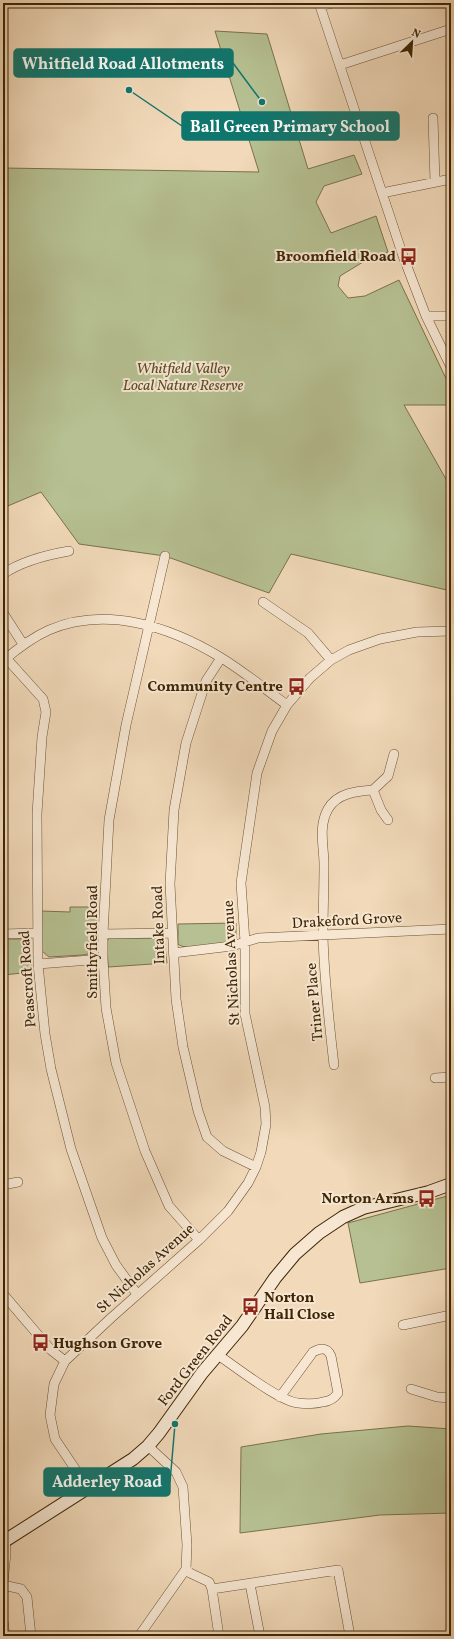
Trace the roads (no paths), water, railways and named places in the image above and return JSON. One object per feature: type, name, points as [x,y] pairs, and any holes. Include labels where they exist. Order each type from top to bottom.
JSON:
[{"type":"main road","name":"Ford Green Road","points":[[4,1541],[133,1459],[148,1446],[202,1373],[242,1326],[274,1278],[295,1254],[319,1233],[343,1217],[363,1208],[428,1192],[451,1184]]},
{"type":"street","points":[[333,3],[320,5],[403,256],[426,316],[451,367]]},
{"type":"street","points":[[340,65],[451,29]]},
{"type":"street","points":[[433,118],[435,182]]},
{"type":"street","points":[[382,193],[451,179]]},
{"type":"street","points":[[426,316],[451,316]]},
{"type":"street","points":[[3,574],[11,568],[45,555],[68,551]]},
{"type":"street","name":"Smithyfield Road","points":[[165,556],[126,725],[109,820],[103,959],[106,1008],[116,1063],[145,1151],[169,1206],[199,1240]]},
{"type":"street","points":[[263,602],[308,633],[331,660]]},
{"type":"street","points":[[3,614],[23,644]]},
{"type":"street","points":[[4,659],[23,644],[48,630],[68,624],[93,620],[123,620],[172,632],[197,644],[221,658],[288,704]]},
{"type":"street","name":"St Nicholas Avenue","points":[[88,1488],[56,1439],[50,1414],[54,1384],[65,1361],[137,1294],[199,1240],[228,1211],[240,1196],[256,1167],[264,1140],[266,1124],[265,1107],[245,1014],[245,942],[241,883],[257,774],[272,731],[288,704],[310,678],[331,660],[349,650],[380,639],[417,632],[451,631]]},
{"type":"street","name":"Intake Road","points":[[221,658],[206,681],[186,743],[174,810],[170,884],[176,999],[183,1047],[198,1111],[207,1137],[223,1151],[256,1167]]},
{"type":"street","name":"Peascroft Road","points":[[4,659],[43,698],[46,712],[42,737],[37,814],[38,964],[45,1034],[71,1149],[102,1238],[116,1266],[137,1294]]},
{"type":"street","points":[[388,820],[381,810],[373,790],[388,776],[394,754]]},
{"type":"street","name":"Triner Place","points":[[334,1065],[326,1000],[323,936],[324,864],[322,828],[328,808],[340,797],[355,792],[373,790]]},
{"type":"street","name":"Drakeford Grove","points":[[174,953],[232,946],[258,938],[451,929]]},
{"type":"street","points":[[103,934],[172,932]]},
{"type":"street","points":[[3,934],[37,933]]},
{"type":"street","points":[[38,964],[103,959]]},
{"type":"street","points":[[435,1078],[451,1077]]},
{"type":"street","points":[[3,1185],[18,1182]]},
{"type":"street","points":[[3,1294],[52,1350],[65,1361]]},
{"type":"street","points":[[403,1325],[451,1315]]},
{"type":"street","points":[[218,1355],[280,1397],[297,1403],[317,1403],[330,1401],[335,1398],[338,1393],[329,1352],[325,1349],[319,1349],[313,1352],[280,1397]]},
{"type":"street","points":[[410,1389],[437,1397],[451,1398]]},
{"type":"street","points":[[140,1636],[186,1569],[187,1545],[184,1487],[176,1472],[148,1446]]},
{"type":"street","points":[[4,1541],[6,1553],[3,1584],[21,1590],[27,1596],[31,1636]]},
{"type":"street","points":[[186,1569],[190,1573],[209,1582],[212,1589],[219,1636]]},
{"type":"street","points":[[212,1589],[338,1570],[350,1636]]},
{"type":"street","points":[[250,1584],[260,1636]]},
{"type":"street","points":[[3,1620],[5,1636]]},
{"type":"place","name":"Ball Green Primary School","points":[[129,90]]},
{"type":"place","name":"Whitfield Road Allotments","points":[[262,102]]},
{"type":"place","name":"Broomfield Road","points":[[409,256]]},
{"type":"place","name":"Community Centre","points":[[296,686]]},
{"type":"place","name":"Norton Arms","points":[[427,1198]]},
{"type":"place","name":"Norton Hall Close","points":[[251,1306]]},
{"type":"place","name":"Hughson Grove","points":[[40,1343]]},
{"type":"place","name":"Adderley Road","points":[[175,1424]]},
{"type":"park label","name":"Whitfield Valley Local Nature Reserve","points":[[183,376]]}]
